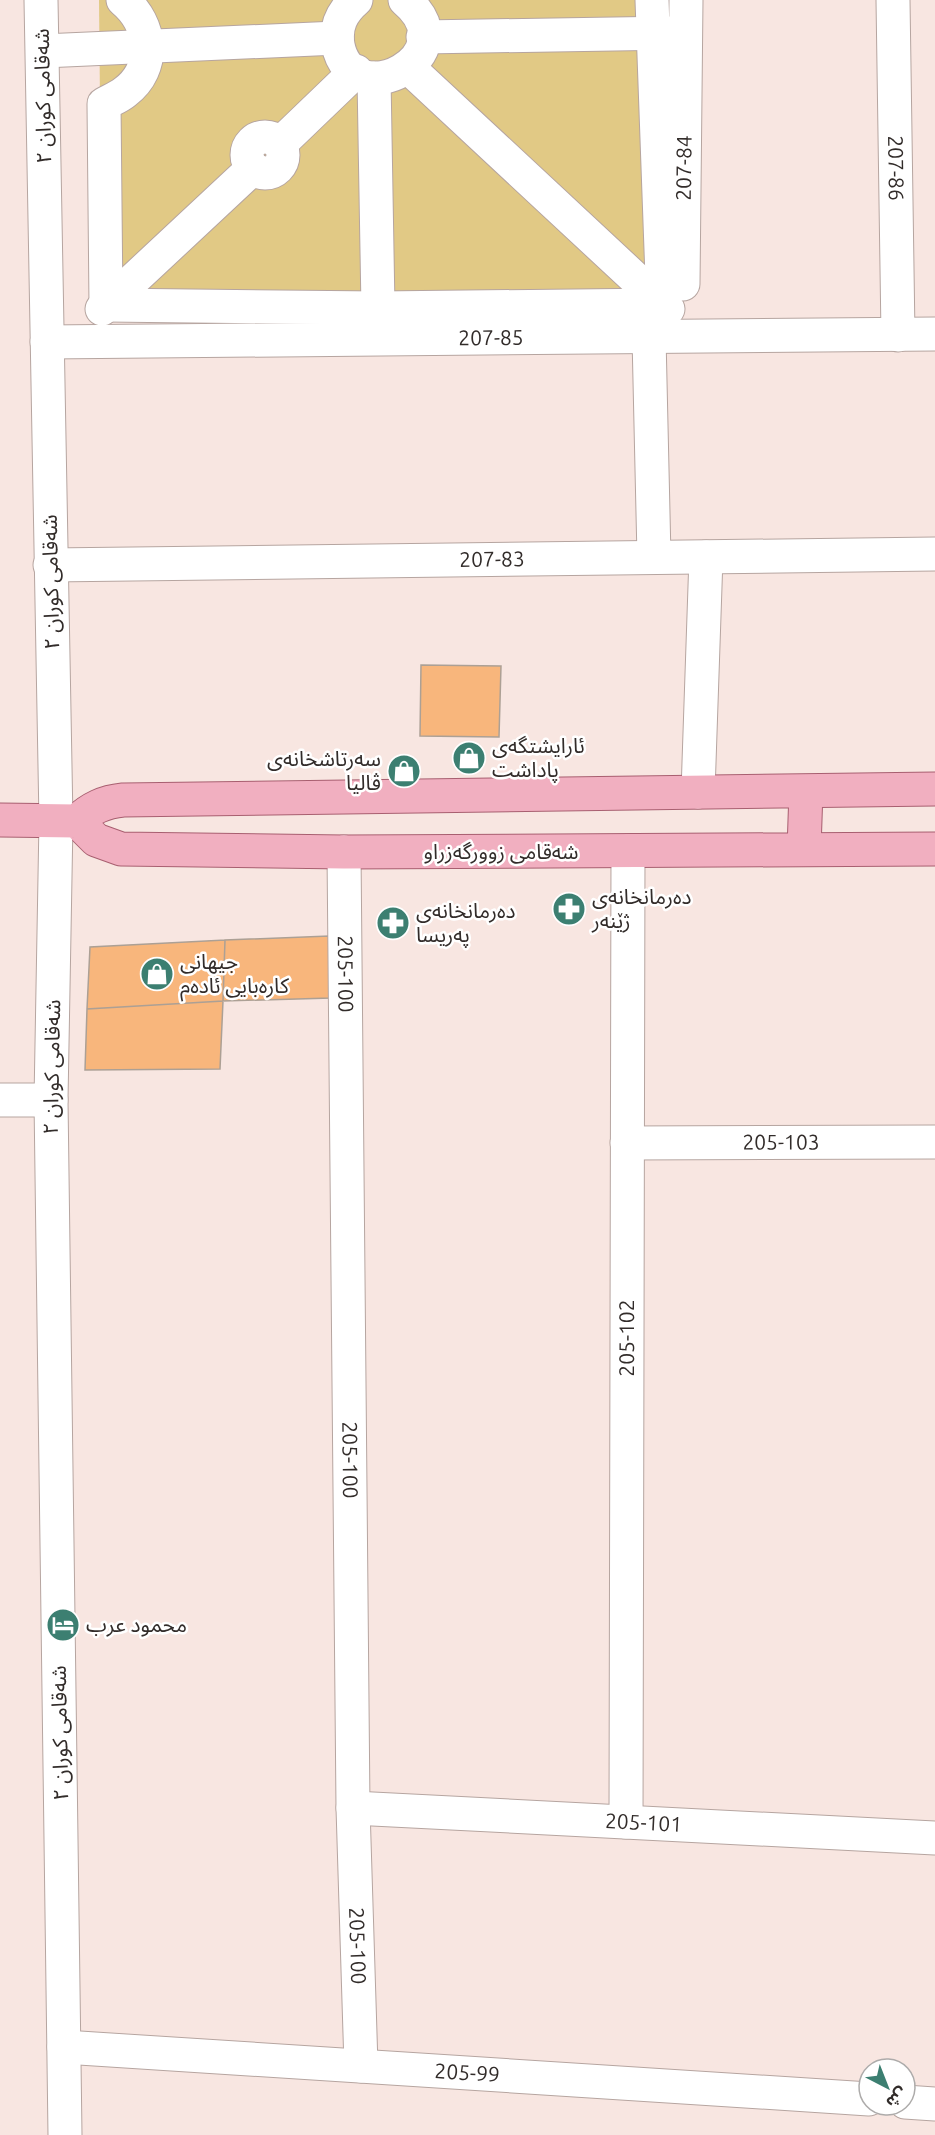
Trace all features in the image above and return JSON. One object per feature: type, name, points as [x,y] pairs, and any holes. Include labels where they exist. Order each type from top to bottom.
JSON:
[{"type":"main road","points":[[0,820],[67,821],[97,806],[123,800],[935,789]]},
{"type":"main road","points":[[804,849],[806,791]]},
{"type":"main road","name":"شەقامی زوورگەزراو","points":[[67,821],[96,840],[120,849],[344,852],[935,849]]},
{"type":"street","name":"شەقامی کوران ٢","points":[[40,0],[50,565],[67,821],[51,1100],[65,2135]]},
{"type":"street","points":[[104,307],[104,104],[124,93],[137,80],[145,63],[147,46],[143,25],[133,9],[123,0]]},
{"type":"street","points":[[652,0],[652,34],[671,317]]},
{"type":"street","name":"207-84","points":[[671,317],[686,0]]},
{"type":"street","name":"207-86","points":[[893,0],[898,334]]},
{"type":"street","points":[[42,51],[147,46],[344,12],[343,57],[365,75],[386,78],[409,68],[422,49],[423,37],[419,16],[413,2]]},
{"type":"street","points":[[423,37],[686,33]]},
{"type":"street","points":[[409,68],[671,317]]},
{"type":"street","points":[[104,307],[253,168],[247,157],[249,146],[253,141],[264,136],[280,144],[365,75]]},
{"type":"street","points":[[365,75],[378,308]]},
{"type":"street","points":[[104,307],[378,308],[671,317]]},
{"type":"street","name":"207-85","points":[[47,342],[649,337],[671,317],[898,334],[935,334]]},
{"type":"street","points":[[649,337],[654,557]]},
{"type":"street","name":"207-83","points":[[50,565],[935,554]]},
{"type":"street","points":[[698,792],[706,557]]},
{"type":"street","name":"205-102","points":[[626,1822],[628,851]]},
{"type":"street","name":"205-100","points":[[344,852],[352,1808],[361,2066]]},
{"type":"street","points":[[0,1100],[51,1100]]},
{"type":"street","name":"205-103","points":[[627,1143],[935,1142]]},
{"type":"street","name":"205-101","points":[[352,1808],[935,1838]]},
{"type":"street","name":"205-99","points":[[64,2047],[857,2098]]},
{"type":"street","points":[[917,2103],[935,2104]]},
{"type":"shaded area","points":[[99,0],[661,0],[668,309],[102,309]]},
{"type":"building","points":[[421,665],[501,666],[499,737],[420,736]]},
{"type":"building","points":[[329,936],[331,998],[223,1001],[225,940]]},
{"type":"building","name":"جیهانی کارەبایی ئادەم","points":[[225,940],[223,1001],[87,1009],[90,947]]},
{"type":"building","points":[[223,1001],[220,1069],[85,1070],[87,1009]]},
{"type":"place","name":"ئارایشتگەی پاداشت","points":[[469,758]]},
{"type":"place","name":"سەرتاشخانەی ڤالیا","points":[[404,771]]},
{"type":"place","name":"دەرمانخانەی ژێنەر","points":[[569,909]]},
{"type":"place","name":"دەرمانخانەی پەریسا","points":[[393,923]]},
{"type":"place","name":"جیهانی کارەبایی ئادەم","points":[[157,974]]},
{"type":"place","name":"محمود عرب","points":[[63,1625]]}]
